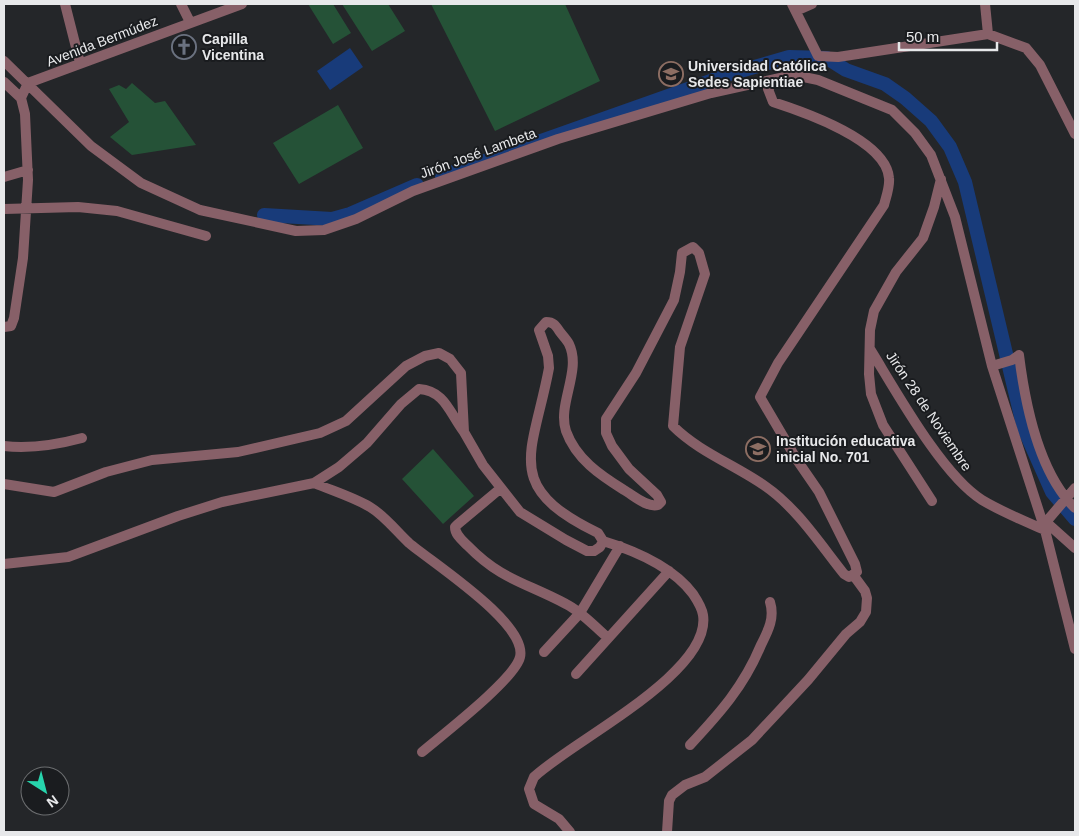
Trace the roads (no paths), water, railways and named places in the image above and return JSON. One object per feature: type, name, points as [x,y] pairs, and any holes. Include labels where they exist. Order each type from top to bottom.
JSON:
[{"type":"street","points":[[65,4],[80,63]]},
{"type":"street","points":[[181,4],[190,22]]},
{"type":"street","name":"Avenida Bermúdez","points":[[28,83],[242,4]]},
{"type":"street","points":[[812,4],[794,7],[818,56],[838,57],[988,34],[1026,48],[1040,66],[1075,134]]},
{"type":"street","points":[[985,4],[988,34]]},
{"type":"street","name":"Jirón José Lambeta","points":[[4,61],[91,146],[141,183],[200,210],[296,231],[324,230],[356,219],[413,191],[558,139],[711,93],[794,75],[818,80],[892,110],[915,133],[931,155],[963,245],[995,366],[1045,526],[1075,649]]},
{"type":"street","points":[[776,79],[768,89],[773,102],[817,116],[872,150],[887,168],[890,179],[884,205],[778,363],[760,397],[797,460],[819,492],[855,564],[857,572],[854,576]]},
{"type":"street","points":[[4,327],[11,326],[14,318],[23,258],[28,170],[25,114],[21,98],[28,83]]},
{"type":"street","points":[[6,87],[21,98]]},
{"type":"street","points":[[4,177],[28,170]]},
{"type":"street","points":[[932,501],[883,425],[871,394],[869,374],[870,330],[874,311],[896,272],[923,238],[934,207],[940,179]]},
{"type":"street","points":[[4,209],[78,207],[117,211],[206,236]]},
{"type":"street","points":[[570,832],[559,819],[534,804],[529,794],[530,783],[538,773],[674,675],[698,644],[704,616],[688,588],[669,570],[629,549],[603,541],[598,532],[565,516],[546,500],[536,486],[529,468],[531,448],[549,368],[548,356],[539,330],[546,322],[556,325],[569,345],[573,360],[565,414],[566,430],[578,452],[596,473],[646,503],[658,505],[661,502],[657,495],[629,469],[612,446],[606,434],[606,419],[636,373],[674,300],[682,252],[693,247],[699,253],[705,274],[680,347],[673,426],[686,439],[766,487],[801,518],[844,574],[850,577],[854,576]]},
{"type":"street","name":"Jirón 28 de Noviembre","points":[[870,349],[934,448],[962,484],[981,500],[1045,526]]},
{"type":"street","points":[[4,484],[54,492],[106,472],[152,460],[238,452],[320,433],[346,421],[406,366],[425,356],[439,353],[450,359],[461,373],[464,432]]},
{"type":"street","points":[[995,366],[1015,357],[1025,402],[1046,462],[1065,500],[1075,508]]},
{"type":"street","points":[[4,564],[68,557],[178,516],[222,502],[314,483],[339,467],[367,443],[401,404],[419,389],[432,390],[438,394],[464,432],[483,465],[520,512],[587,551],[594,551],[600,548],[603,541]]},
{"type":"street","points":[[4,446],[26,448],[60,444],[82,438]]},
{"type":"street","points":[[314,483],[372,508],[410,544],[488,604],[519,641],[521,654],[516,667],[494,690],[422,752]]},
{"type":"street","points":[[501,488],[455,527],[456,534],[480,558],[500,573],[522,585],[567,604],[608,638]]},
{"type":"street","points":[[1075,488],[1045,526],[1075,548]]},
{"type":"street","points":[[544,652],[580,613],[620,546]]},
{"type":"street","points":[[576,674],[669,570]]},
{"type":"street","points":[[668,832],[669,801],[672,795],[685,785],[706,777],[752,740],[808,680],[840,640],[860,622],[866,612],[867,598],[865,591],[854,576]]},
{"type":"street","points":[[690,745],[739,689],[749,673],[773,617],[770,602]]},
{"type":"water","points":[[350,48],[363,67],[330,90],[317,71]]},
{"type":"waterway","points":[[442,176],[730,74],[789,57],[827,58],[846,70],[885,84],[905,98],[931,121],[950,147],[965,182],[1024,429],[1052,492],[1075,519]]},
{"type":"waterway","points":[[264,215],[332,219],[350,214],[417,185]]},
{"type":"place","name":"Capilla Vicentina","points":[[184,47]]},
{"type":"place","name":"Universidad Católica Sedes Sapientiae","points":[[671,74]]},
{"type":"place","name":"Institución educativa inicial No. 701","points":[[758,449]]}]
